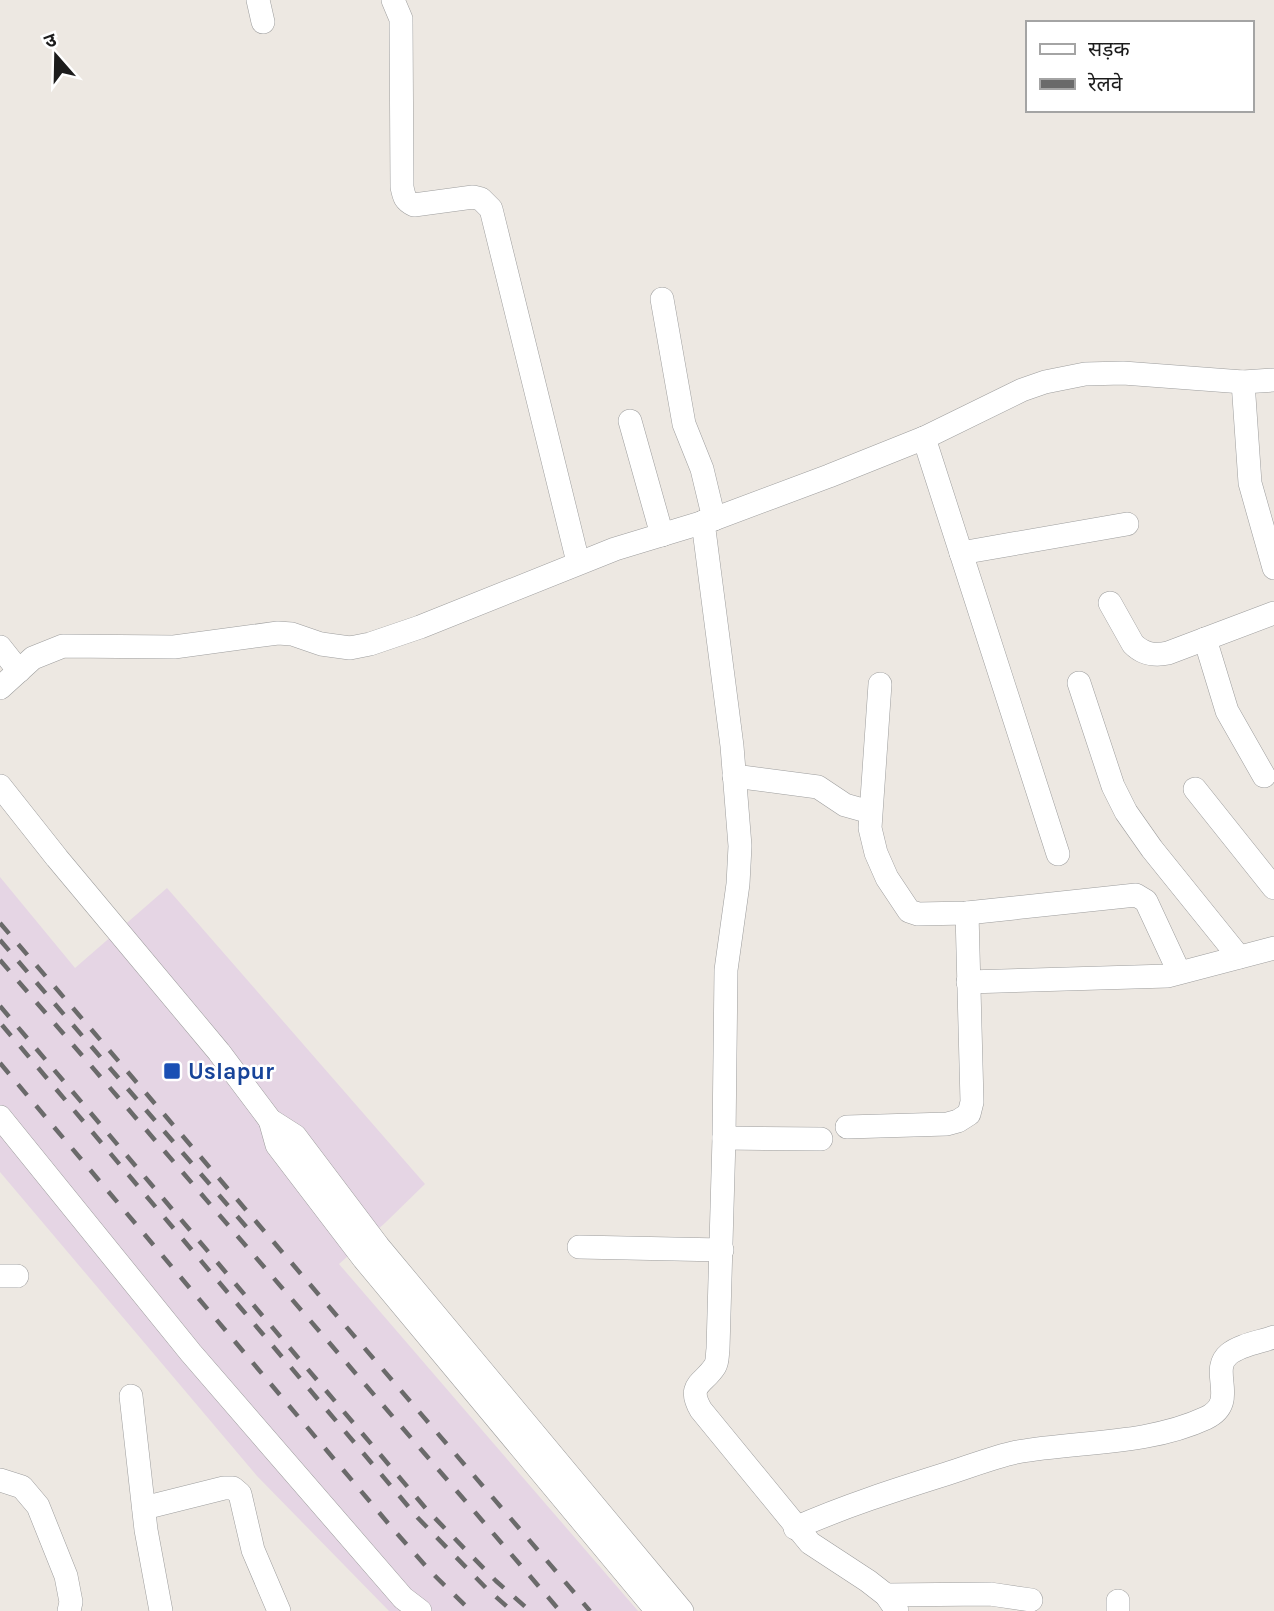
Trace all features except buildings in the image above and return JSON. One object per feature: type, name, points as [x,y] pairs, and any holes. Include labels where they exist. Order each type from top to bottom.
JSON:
[{"type":"street","points":[[393,0],[401,19],[404,197],[406,202],[414,205],[473,197],[481,199],[491,209],[578,562]]},
{"type":"street","points":[[662,299],[684,424],[702,469],[740,846],[738,884],[726,970],[722,1250],[717,1362],[696,1386],[697,1402],[795,1528],[821,1552],[868,1581],[892,1603],[990,1594],[1031,1600]]},
{"type":"street","points":[[0,688],[26,664],[63,646],[174,648],[278,633],[292,634],[321,644],[351,648],[370,644],[420,627],[578,562],[709,520],[924,438],[1022,390],[1085,374],[1123,373],[1243,382],[1274,380]]},
{"type":"street","points":[[1243,382],[1250,483],[1274,568]]},
{"type":"street","points":[[630,421],[662,535]]},
{"type":"street","points":[[924,438],[1058,854]]},
{"type":"street","points":[[961,553],[1127,524]]},
{"type":"street","points":[[1110,603],[1133,644],[1146,653],[1160,655],[1274,612]]},
{"type":"street","points":[[1205,639],[1227,711],[1264,776]]},
{"type":"street","points":[[0,648],[26,664]]},
{"type":"street","points":[[1080,683],[1113,786],[1126,812],[1152,849],[1239,957]]},
{"type":"street","points":[[880,684],[870,828],[876,853],[887,878],[905,907],[918,914],[967,913],[1140,895],[1146,901],[1179,972]]},
{"type":"street","points":[[734,776],[818,787],[845,805],[870,811]]},
{"type":"street","points":[[0,786],[219,1052],[270,1120],[295,1136],[371,1252],[657,1611]]},
{"type":"street","points":[[1195,789],[1270,875]]},
{"type":"street","points":[[847,1127],[947,1124],[969,1114],[972,1102],[967,913]]},
{"type":"street","points":[[968,982],[1155,976],[1274,948]]},
{"type":"street","points":[[0,1117],[191,1353],[403,1598],[420,1611]]},
{"type":"street","points":[[724,1138],[821,1139]]},
{"type":"street","points":[[579,1247],[722,1250]]},
{"type":"street","points":[[371,1252],[682,1611]]},
{"type":"street","points":[[795,1528],[858,1502],[1005,1455],[1143,1436],[1206,1418],[1217,1412],[1223,1403],[1223,1367],[1226,1357],[1236,1350],[1274,1337]]},
{"type":"street","points":[[131,1396],[144,1508],[161,1611]]},
{"type":"street","points":[[0,1480],[22,1487],[38,1506],[66,1576],[71,1602],[69,1611]]},
{"type":"street","points":[[144,1508],[224,1488],[237,1491],[245,1507],[253,1550],[279,1611]]},
{"type":"shaded area","points":[[0,877],[75,968],[167,888],[425,1184],[339,1264],[638,1611],[389,1611],[257,1476],[0,1172]]},
{"type":"railway","points":[[0,923],[590,1611]]},
{"type":"railway","points":[[0,940],[255,1237]]},
{"type":"railway","points":[[0,960],[560,1611]]},
{"type":"railway","points":[[0,1006],[428,1511],[496,1581],[530,1611]]},
{"type":"railway","points":[[2,1025],[418,1518],[512,1611]]},
{"type":"railway","points":[[0,1063],[393,1529],[431,1572],[471,1611]]},
{"type":"place","name":"Uslapur","points":[[172,1071]]}]
